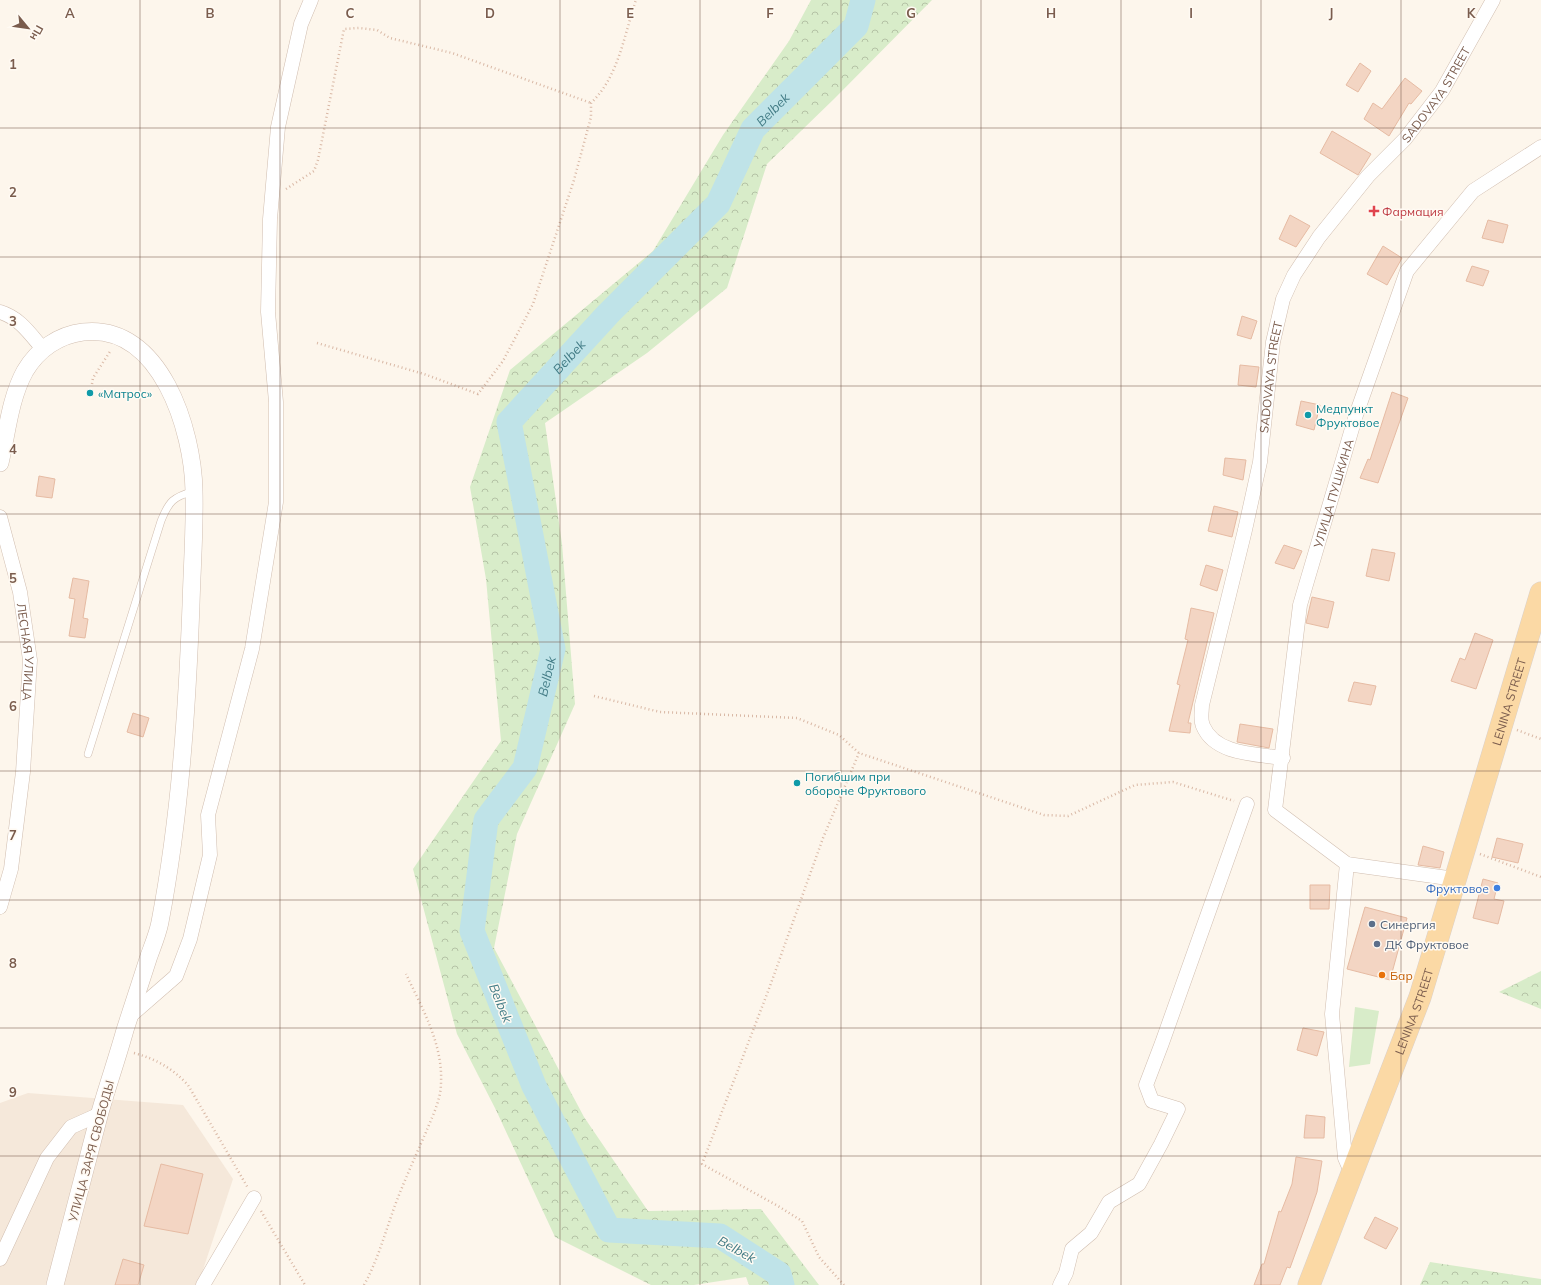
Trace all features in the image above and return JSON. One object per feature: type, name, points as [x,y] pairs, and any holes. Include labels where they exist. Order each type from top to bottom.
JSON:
[{"type":"main road","name":"LENINA STREET","points":[[1309,1285],[1420,997],[1541,593]]},
{"type":"street","points":[[129,1017],[176,976],[190,939],[210,855],[208,815],[252,649],[276,502],[276,402],[268,312],[270,219],[278,127],[301,24],[311,0]]},
{"type":"street","name":"SADOVAYA STREET","points":[[1283,758],[1235,750],[1210,738],[1202,725],[1202,705],[1240,552],[1260,462],[1273,342],[1283,299],[1294,274],[1319,237],[1368,176],[1405,139],[1442,91],[1493,0]]},
{"type":"street","name":"УЛИЦА ПУШКИНА","points":[[1347,864],[1275,810],[1283,758],[1300,605],[1356,415],[1407,271],[1473,191],[1541,147]]},
{"type":"street","points":[[0,312],[11,315],[20,322],[43,349]]},
{"type":"street","name":"УЛИЦА ЗАРЯ СВОБОДЫ","points":[[0,463],[17,391],[26,370],[43,349],[59,338],[91,331],[116,336],[129,342],[143,352],[156,367],[175,402],[187,442],[194,491],[188,694],[175,824],[160,925],[129,1017],[100,1114],[55,1285]]},
{"type":"street","name":"ЛЕСНАЯ УЛИЦА","points":[[0,517],[20,592],[30,660],[21,787],[11,869],[0,907]]},
{"type":"street","points":[[1060,1285],[1066,1273],[1072,1249],[1091,1233],[1109,1202],[1139,1184],[1178,1109],[1152,1101],[1146,1085],[1247,804]]},
{"type":"street","points":[[1352,1174],[1345,1158],[1332,1014],[1347,864],[1455,879]]},
{"type":"street","points":[[0,1259],[47,1158],[71,1127],[100,1114]]},
{"type":"street","points":[[203,1285],[254,1198]]},
{"type":"lane","points":[[88,754],[161,521],[168,505],[178,496],[194,491]]},
{"type":"path","points":[[317,343],[424,374],[478,394],[503,361],[533,304],[574,180],[591,117],[592,103],[602,92],[614,72],[636,0]]},
{"type":"path","points":[[284,190],[314,171],[318,160],[344,29],[360,28],[377,30],[390,38],[452,53],[592,103]]},
{"type":"path","points":[[92,384],[93,378],[109,356],[116,336]]},
{"type":"path","points":[[594,696],[660,712],[797,718],[839,735],[859,753],[1044,815],[1068,816],[1135,785],[1173,782],[1247,804]]},
{"type":"path","points":[[844,1285],[819,1257],[802,1221],[702,1164],[770,986],[823,838],[859,753]]},
{"type":"path","points":[[1464,848],[1541,877]]},
{"type":"path","points":[[364,1285],[373,1269],[397,1200],[434,1114],[439,1098],[441,1083],[438,1051],[431,1025],[406,974]]},
{"type":"path","points":[[120,1050],[147,1057],[176,1071],[188,1085],[306,1285]]},
{"type":"shaded area","points":[[28,1093],[183,1105],[233,1179],[198,1285],[0,1285],[0,1103]]},
{"type":"green space","points":[[811,0],[932,0],[767,164],[727,288],[647,353],[545,423],[562,544],[575,704],[517,834],[494,948],[584,1117],[648,1211],[761,1209],[819,1285],[749,1285],[746,1277],[694,1285],[651,1285],[555,1237],[496,1110],[457,1034],[413,869],[501,741],[486,579],[470,487],[510,370],[653,251],[723,135],[789,41]]},
{"type":"green space","points":[[1541,971],[1541,1009],[1499,992]]},
{"type":"green space","points":[[1355,1007],[1379,1011],[1370,1064],[1349,1067]]},
{"type":"green space","points":[[1430,1262],[1541,1279],[1541,1285],[1420,1285]]},
{"type":"building","points":[[1360,63],[1371,71],[1358,92],[1346,85]]},
{"type":"building","points":[[1405,78],[1422,91],[1411,104],[1409,103],[1389,136],[1364,119],[1373,103],[1382,109]]},
{"type":"building","points":[[1332,131],[1371,154],[1358,175],[1320,153]]},
{"type":"building","points":[[1290,215],[1310,226],[1296,247],[1279,239]]},
{"type":"building","points":[[1488,220],[1508,225],[1503,243],[1482,238]]},
{"type":"building","points":[[1383,246],[1402,258],[1387,285],[1367,274]]},
{"type":"building","points":[[1472,266],[1489,271],[1483,286],[1466,281]]},
{"type":"building","points":[[1242,316],[1257,321],[1251,339],[1237,335]]},
{"type":"building","points":[[1240,365],[1259,367],[1256,387],[1238,385]]},
{"type":"building","points":[[1392,392],[1408,398],[1378,483],[1360,478],[1368,459],[1370,460]]},
{"type":"building","name":"Медпункт Фруктовое","points":[[1301,401],[1320,405],[1314,430],[1296,425]]},
{"type":"building","points":[[1225,458],[1246,460],[1243,480],[1223,475]]},
{"type":"building","points":[[39,476],[55,479],[52,498],[36,496]]},
{"type":"building","points":[[1214,506],[1238,512],[1232,537],[1208,531]]},
{"type":"building","points":[[1284,545],[1302,551],[1294,569],[1275,563]]},
{"type":"building","points":[[1372,549],[1395,553],[1389,581],[1366,576]]},
{"type":"building","points":[[1206,565],[1223,570],[1217,591],[1200,585]]},
{"type":"building","points":[[73,578],[89,581],[83,618],[88,619],[85,638],[69,636],[75,599],[69,598]]},
{"type":"building","points":[[1312,597],[1334,602],[1328,628],[1306,623]]},
{"type":"building","points":[[1191,608],[1214,613],[1188,723],[1191,723],[1190,733],[1169,731],[1180,685],[1177,684],[1188,640],[1185,639]]},
{"type":"building","points":[[1475,633],[1493,640],[1476,689],[1451,681],[1460,658],[1465,660]]},
{"type":"building","points":[[1354,682],[1376,686],[1371,705],[1348,701]]},
{"type":"building","points":[[133,713],[149,718],[143,737],[127,732]]},
{"type":"building","points":[[1240,724],[1273,729],[1269,748],[1237,742]]},
{"type":"building","points":[[1497,838],[1523,844],[1518,863],[1492,857]]},
{"type":"building","points":[[1423,846],[1444,852],[1440,868],[1418,865]]},
{"type":"building","points":[[1483,879],[1498,883],[1494,899],[1504,901],[1498,924],[1473,918]]},
{"type":"building","points":[[1310,885],[1330,885],[1329,909],[1310,909]]},
{"type":"building","name":"ДК Фруктовое","points":[[1365,907],[1407,918],[1390,980],[1347,969]]},
{"type":"building","points":[[1303,1028],[1324,1032],[1317,1056],[1297,1050]]},
{"type":"building","points":[[1306,1115],[1325,1117],[1324,1138],[1304,1138]]},
{"type":"building","points":[[1296,1157],[1322,1161],[1317,1192],[1290,1268],[1287,1267],[1280,1285],[1254,1285],[1262,1264],[1264,1264],[1279,1211],[1281,1212],[1292,1184]]},
{"type":"building","points":[[161,1164],[203,1174],[188,1234],[144,1226]]},
{"type":"building","points":[[1375,1217],[1398,1228],[1386,1249],[1364,1238]]},
{"type":"building","points":[[123,1259],[144,1265],[138,1285],[115,1285]]},
{"type":"waterway","name":"Belbek","points":[[782,1285],[779,1274],[720,1236],[609,1230],[534,1086],[472,931],[486,820],[525,768],[553,649],[509,422],[608,314],[718,204],[753,129],[856,26],[863,0]]},
{"type":"place","name":"Фармация","points":[[1374,211]]},
{"type":"place","name":"«Матрос»","points":[[90,393]]},
{"type":"place","name":"Медпункт Фруктовое","points":[[1308,415]]},
{"type":"place","name":"Погибшим при обороне Фруктового","points":[[797,783]]},
{"type":"place","name":"Фруктовое","points":[[1497,888]]},
{"type":"place","name":"Синергия","points":[[1372,924]]},
{"type":"place","name":"ДК Фруктовое","points":[[1377,944]]},
{"type":"place","name":"Бар","points":[[1382,975]]}]
